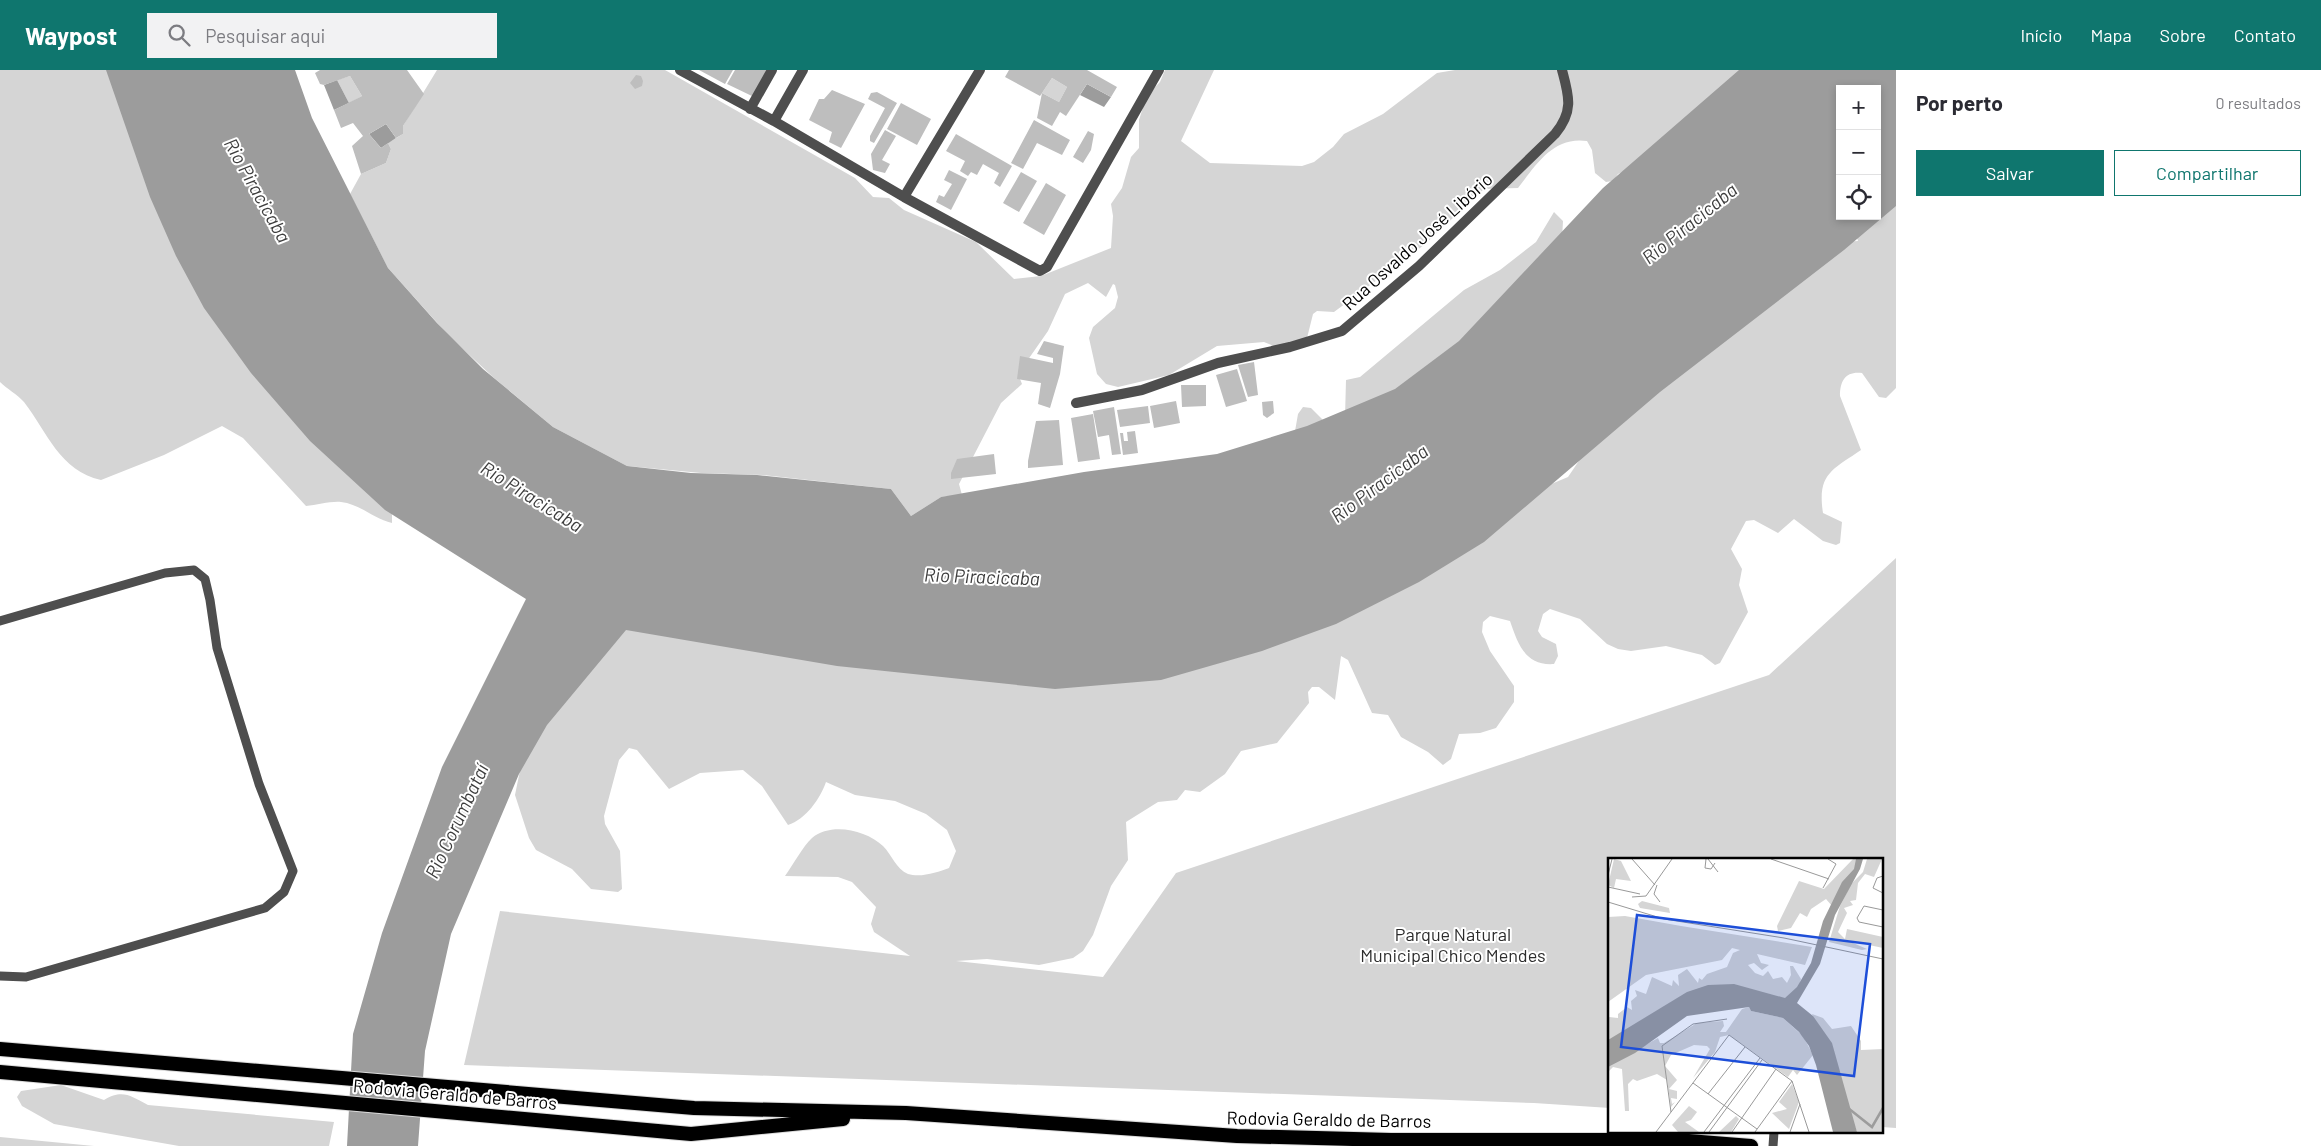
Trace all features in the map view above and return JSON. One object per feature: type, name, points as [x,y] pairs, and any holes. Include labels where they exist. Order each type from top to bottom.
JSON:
[{"type":"highway","name":"Rodovia Geraldo de Barros","points":[[0,1049],[694,1108],[906,1113],[1237,1136],[1391,1140],[1676,1140],[1751,1146]]},
{"type":"highway","name":"Rodovia Geraldo de Barros","points":[[0,1072],[691,1134],[906,1113]]},
{"type":"street","points":[[680,70],[774,121],[904,197],[1040,271],[1046,268],[1158,70]]},
{"type":"street","points":[[750,109],[772,70]]},
{"type":"street","points":[[774,121],[803,70]]},
{"type":"street","points":[[904,197],[980,70]]},
{"type":"street","name":"Rua Osvaldo José Libório","points":[[1076,403],[1142,390],[1218,363],[1290,346],[1342,331],[1419,266],[1555,134],[1565,118],[1570,99],[1562,70]]},
{"type":"lane","points":[[0,621],[165,573],[194,570],[204,579],[210,600],[218,648],[259,784],[293,871],[284,892],[265,908],[26,977],[0,976]]},
{"type":"green space","points":[[0,70],[137,70],[392,504],[392,523],[348,503],[333,502],[306,506],[243,438],[222,426],[164,455],[101,480],[75,468],[56,449],[24,402],[0,382]]},
{"type":"green space","points":[[437,70],[665,70],[855,178],[873,197],[889,198],[904,210],[976,242],[1014,279],[1041,276],[1111,248],[1113,216],[1111,204],[1122,188],[1131,157],[1139,148],[1139,120],[1147,95],[1160,82],[1165,70],[1214,70],[1181,141],[1210,163],[1302,166],[1314,162],[1333,147],[1344,134],[1383,114],[1437,73],[1455,70],[1781,70],[1638,165],[1618,174],[1613,181],[1606,182],[1595,173],[1592,150],[1587,141],[1564,143],[1555,148],[1546,154],[1518,188],[1484,189],[1424,245],[1334,312],[1317,311],[1313,314],[1307,338],[1276,347],[1264,342],[1217,346],[1169,375],[1118,387],[1106,384],[1097,374],[1089,338],[1093,327],[1115,308],[1118,297],[1115,285],[1113,284],[1106,297],[1088,283],[1065,294],[1048,331],[1018,374],[1022,384],[1001,403],[959,484],[962,495],[941,497],[911,516],[891,489],[763,475],[701,473],[627,466],[553,427],[493,377],[449,336],[388,268],[350,194],[361,174],[386,163],[391,149],[388,143],[403,134],[403,126]]},
{"type":"green space","points":[[350,76],[362,96],[349,103],[337,80]]},
{"type":"green space","points":[[1052,78],[1067,87],[1059,102],[1042,93]]},
{"type":"green space","name":"Parque Natural Municipal Chico Mendes","points":[[1896,175],[1896,388],[1886,398],[1879,397],[1862,373],[1848,375],[1841,385],[1840,396],[1861,450],[1829,474],[1822,490],[1823,513],[1842,522],[1840,543],[1836,545],[1823,541],[1794,519],[1778,533],[1754,520],[1746,521],[1731,549],[1742,569],[1739,585],[1748,612],[1720,663],[1715,665],[1702,655],[1666,646],[1631,651],[1618,649],[1607,644],[1580,619],[1550,609],[1543,614],[1538,631],[1542,637],[1556,644],[1558,656],[1554,664],[1544,664],[1529,657],[1524,652],[1516,638],[1510,621],[1490,616],[1483,622],[1482,632],[1490,651],[1514,686],[1514,702],[1496,728],[1480,733],[1459,734],[1451,759],[1443,765],[1428,752],[1401,737],[1388,715],[1372,713],[1348,660],[1341,656],[1335,700],[1319,687],[1312,687],[1308,692],[1309,703],[1277,743],[1241,751],[1225,774],[1200,792],[1185,790],[1177,800],[1158,802],[1126,822],[1128,860],[1111,886],[1093,935],[1083,951],[1073,958],[1039,965],[987,959],[956,961],[1103,977],[1176,873],[1769,675],[1896,558],[1896,1128],[1884,1127],[1884,858],[1608,858],[1608,1108],[1534,1103],[464,1065],[500,911],[910,956],[874,932],[871,924],[876,907],[852,882],[838,877],[785,876],[809,841],[820,833],[829,830],[838,829],[858,832],[876,840],[883,846],[900,869],[913,875],[929,874],[949,868],[956,851],[947,830],[926,814],[895,801],[855,795],[826,782],[811,808],[801,818],[788,825],[762,786],[743,770],[700,773],[669,789],[637,750],[629,748],[619,760],[604,816],[605,824],[620,851],[622,889],[618,892],[591,889],[572,869],[536,850],[529,838],[515,795],[527,736],[623,625],[1506,503],[1568,477],[1610,415],[1829,243],[1858,241],[1851,220],[1881,220],[1881,207]]},
{"type":"green space","points":[[1554,212],[1563,221],[1561,257],[1537,282],[1525,304],[1509,320],[1497,342],[1461,360],[1428,395],[1413,407],[1305,460],[1277,463],[1266,457],[1294,437],[1298,414],[1303,407],[1311,408],[1328,425],[1337,424],[1345,417],[1346,380],[1360,377],[1464,290],[1500,270],[1536,242]]},
{"type":"green space","points":[[61,1085],[104,1100],[122,1094],[148,1105],[334,1122],[329,1146],[179,1146],[54,1124],[22,1106],[17,1097],[21,1091]]},
{"type":"green space","points":[[0,1137],[94,1146],[0,1146]]},
{"type":"water","points":[[106,70],[295,70],[312,118],[388,268],[437,323],[483,369],[553,427],[627,466],[691,473],[757,475],[891,489],[911,516],[941,497],[1084,472],[1217,454],[1307,426],[1395,389],[1459,341],[1603,188],[1739,70],[1896,70],[1896,206],[1881,219],[1881,85],[1836,85],[1836,220],[1879,220],[1844,250],[1660,392],[1484,542],[1419,582],[1336,624],[1262,651],[1161,680],[1055,689],[837,666],[626,630],[547,725],[519,774],[451,934],[425,1051],[418,1146],[347,1146],[353,1034],[382,933],[442,767],[526,599],[385,510],[310,441],[251,373],[204,308],[176,256],[150,197]]},
{"type":"water","points":[[337,80],[349,103],[334,110],[324,85]]},
{"type":"water","points":[[1087,84],[1111,97],[1104,107],[1080,95]]},
{"type":"water","points":[[386,124],[396,138],[381,148],[369,134]]},
{"type":"building","points":[[320,70],[407,70],[424,94],[403,126],[403,134],[396,138],[386,124],[369,134],[381,148],[388,143],[391,149],[386,163],[361,174],[352,146],[363,136],[353,123],[341,128],[334,110],[362,96],[350,76],[324,85],[320,84],[315,73]]},
{"type":"building","points":[[699,70],[733,70],[725,84]]},
{"type":"building","points":[[735,70],[769,70],[754,97],[727,84]]},
{"type":"building","points":[[1009,70],[1087,70],[1117,87],[1111,97],[1087,84],[1066,116],[1060,112],[1052,126],[1037,118],[1042,93],[1040,96],[1005,77]],"holes":[[[1052,78],[1067,87],[1059,102],[1042,93]]]},
{"type":"building","points":[[636,75],[641,76],[643,81],[642,86],[635,89],[630,83]]},
{"type":"building","points":[[832,90],[865,104],[841,148],[829,142],[832,132],[809,120],[819,99],[824,99]]},
{"type":"building","points":[[877,92],[897,103],[874,143],[870,141],[870,136],[885,108],[868,99],[871,93]]},
{"type":"building","points":[[901,103],[931,119],[917,145],[887,129]]},
{"type":"building","points":[[1034,120],[1070,140],[1062,155],[1037,143],[1023,169],[1011,163]]},
{"type":"building","points":[[885,130],[896,136],[882,160],[890,164],[885,173],[873,170],[871,154]]},
{"type":"building","points":[[1088,131],[1094,134],[1091,150],[1083,163],[1073,157]]},
{"type":"building","points":[[956,134],[1012,166],[1000,187],[994,183],[999,173],[983,164],[977,175],[971,172],[968,176],[960,171],[965,161],[946,151]]},
{"type":"building","points":[[949,170],[967,179],[951,210],[936,202],[939,195],[944,197],[952,184],[944,180]]},
{"type":"building","points":[[1021,172],[1037,181],[1019,212],[1003,203]]},
{"type":"building","points":[[1046,183],[1066,195],[1044,235],[1023,223]]},
{"type":"building","points":[[1044,341],[1064,346],[1060,374],[1050,408],[1038,404],[1041,383],[1017,379],[1020,356],[1053,363],[1053,358],[1037,354]]},
{"type":"building","points":[[1254,362],[1258,395],[1248,397],[1238,365]]},
{"type":"building","points":[[1237,369],[1247,401],[1226,407],[1216,375]]},
{"type":"building","points":[[1181,385],[1206,385],[1206,406],[1182,407]]},
{"type":"building","points":[[1176,401],[1180,423],[1154,428],[1150,406]]},
{"type":"building","points":[[1273,401],[1274,413],[1267,418],[1263,415],[1262,402]]},
{"type":"building","points":[[1148,406],[1150,423],[1120,427],[1117,410]]},
{"type":"building","points":[[1114,407],[1121,454],[1112,455],[1109,435],[1098,437],[1093,411]]},
{"type":"building","points":[[1093,414],[1100,459],[1078,462],[1071,418]]},
{"type":"building","points":[[1059,420],[1063,465],[1028,468],[1036,421]]},
{"type":"building","points":[[1135,431],[1138,453],[1123,455],[1120,433],[1123,433],[1124,441],[1128,441],[1127,432]]},
{"type":"building","points":[[994,454],[996,474],[951,479],[951,473],[957,459]]},
{"type":"water label","name":"Rio Piracicaba","points":[[258,190]]},
{"type":"water label","name":"Rio Piracicaba","points":[[1689,223]]},
{"type":"water label","name":"Rio Piracicaba","points":[[1379,483]]},
{"type":"water label","name":"Rio Piracicaba","points":[[532,496]]},
{"type":"water label","name":"Rio Piracicaba","points":[[982,576]]},
{"type":"water label","name":"Rio Corumbataí","points":[[456,821]]}]
